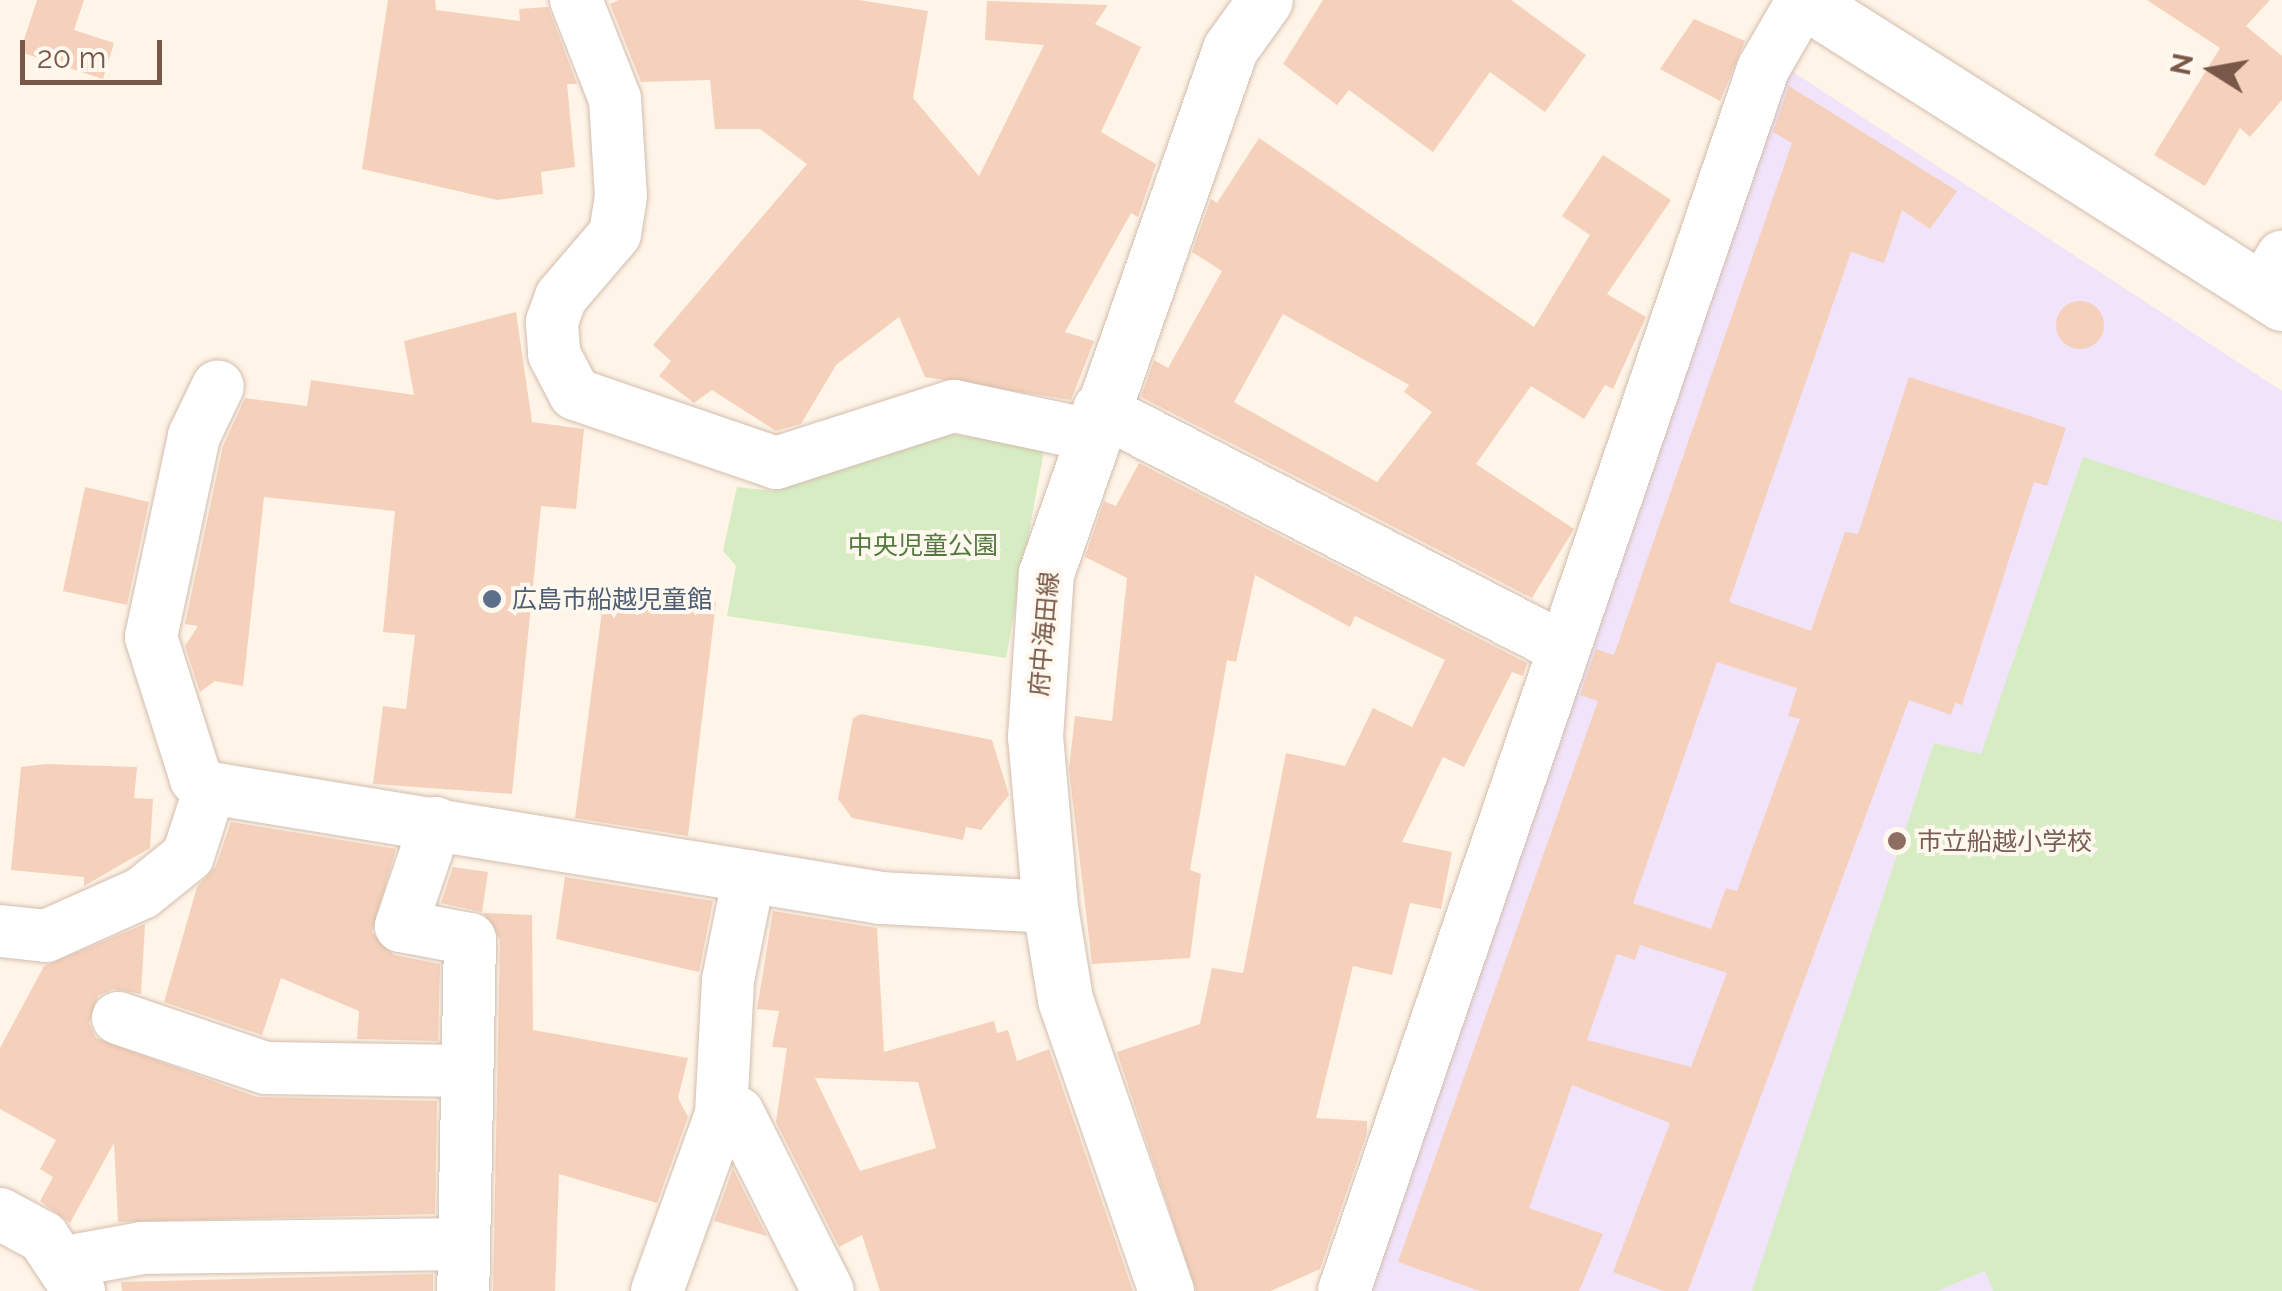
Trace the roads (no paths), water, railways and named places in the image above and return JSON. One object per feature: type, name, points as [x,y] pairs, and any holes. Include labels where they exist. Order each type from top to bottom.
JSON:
[{"type":"main road","name":"府中海田線","points":[[1166,1291],[1065,999],[1050,907],[1035,737],[1046,572],[1094,422],[1230,49],[1265,0]]},
{"type":"main road","points":[[1803,0],[2275,283]]},
{"type":"street","points":[[576,0],[615,99],[621,196],[615,234],[560,297],[552,322],[554,354],[575,394],[776,463],[954,406],[1094,422],[1561,647]]},
{"type":"street","points":[[1344,1291],[1561,647],[1763,70],[1803,0]]},
{"type":"street","points":[[218,386],[194,436],[151,637],[196,780],[210,788],[881,898],[1050,907]]},
{"type":"street","points":[[0,931],[46,936],[142,892],[188,856],[210,788]]},
{"type":"street","points":[[0,1214],[44,1238],[72,1276],[142,1248],[463,1268],[464,1071],[470,939],[401,926],[436,823]]},
{"type":"street","points":[[657,1291],[721,1114],[728,980],[749,876]]},
{"type":"street","points":[[118,1018],[266,1068],[464,1071]]},
{"type":"street","points":[[721,1114],[738,1112],[828,1291]]},
{"type":"place","name":"広島市船越児童館","points":[[492,599]]},
{"type":"place","name":"市立船越小学校","points":[[1897,841]]},
{"type":"park label","name":"中央児童公園","points":[[923,545]]}]
